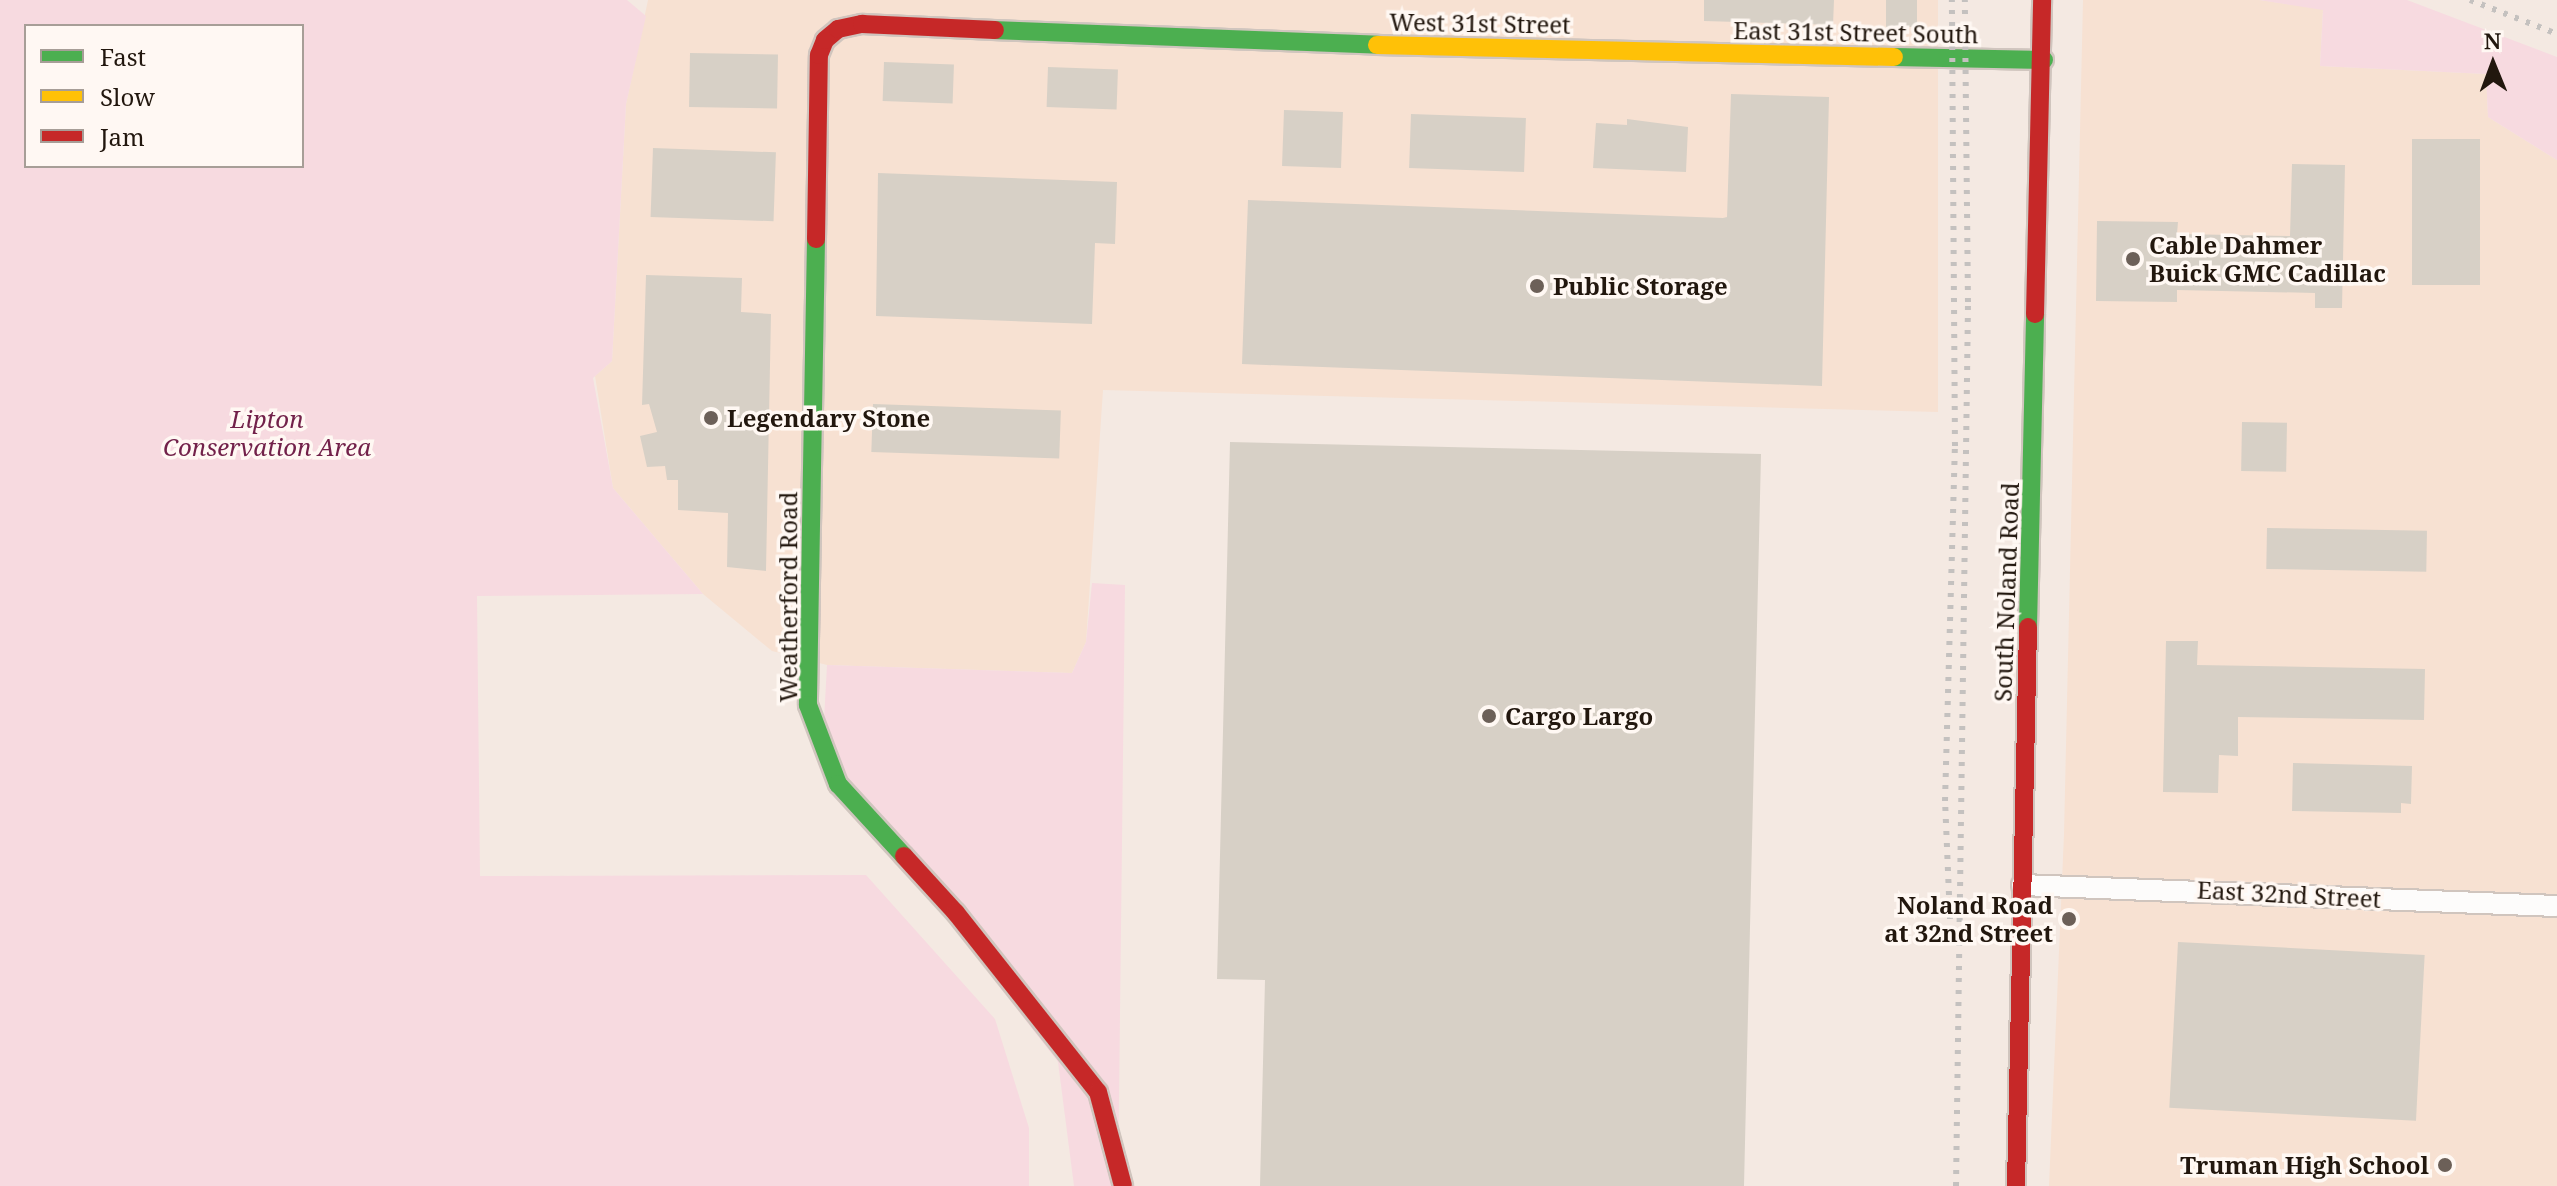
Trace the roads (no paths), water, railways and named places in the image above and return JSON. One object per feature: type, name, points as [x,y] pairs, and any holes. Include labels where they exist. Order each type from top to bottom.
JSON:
[{"type":"street","name":"South Noland Road","points":[[2016,1186],[2044,60],[2042,0]]},
{"type":"street","name":"West 31st Street","points":[[822,49],[838,29],[862,24],[1667,51]]},
{"type":"street","name":"Weatherford Road","points":[[822,49],[808,705],[838,784],[956,913],[1098,1092],[1123,1186]]},
{"type":"street","name":"East 31st Street South","points":[[1667,51],[2044,60]]},
{"type":"street","name":"East 32nd Street","points":[[2022,885],[2557,906]]},
{"type":"railway","points":[[1950,919],[1945,801],[1955,446],[1952,0]]},
{"type":"railway","points":[[1956,1186],[1968,302],[1965,0]]},
{"type":"railway","points":[[2470,0],[2557,34]]},
{"type":"place","name":"Cable Dahmer Buick GMC Cadillac","points":[[2133,259]]},
{"type":"place","name":"Public Storage","points":[[1537,286]]},
{"type":"place","name":"Legendary Stone","points":[[711,418]]},
{"type":"place","name":"Cargo Largo","points":[[1489,716]]},
{"type":"place","name":"Noland Road at 32nd Street","points":[[2069,919]]},
{"type":"place","name":"Truman High School","points":[[2445,1165]]},
{"type":"park label","name":"Lipton Conservation Area","points":[[267,433]]}]
